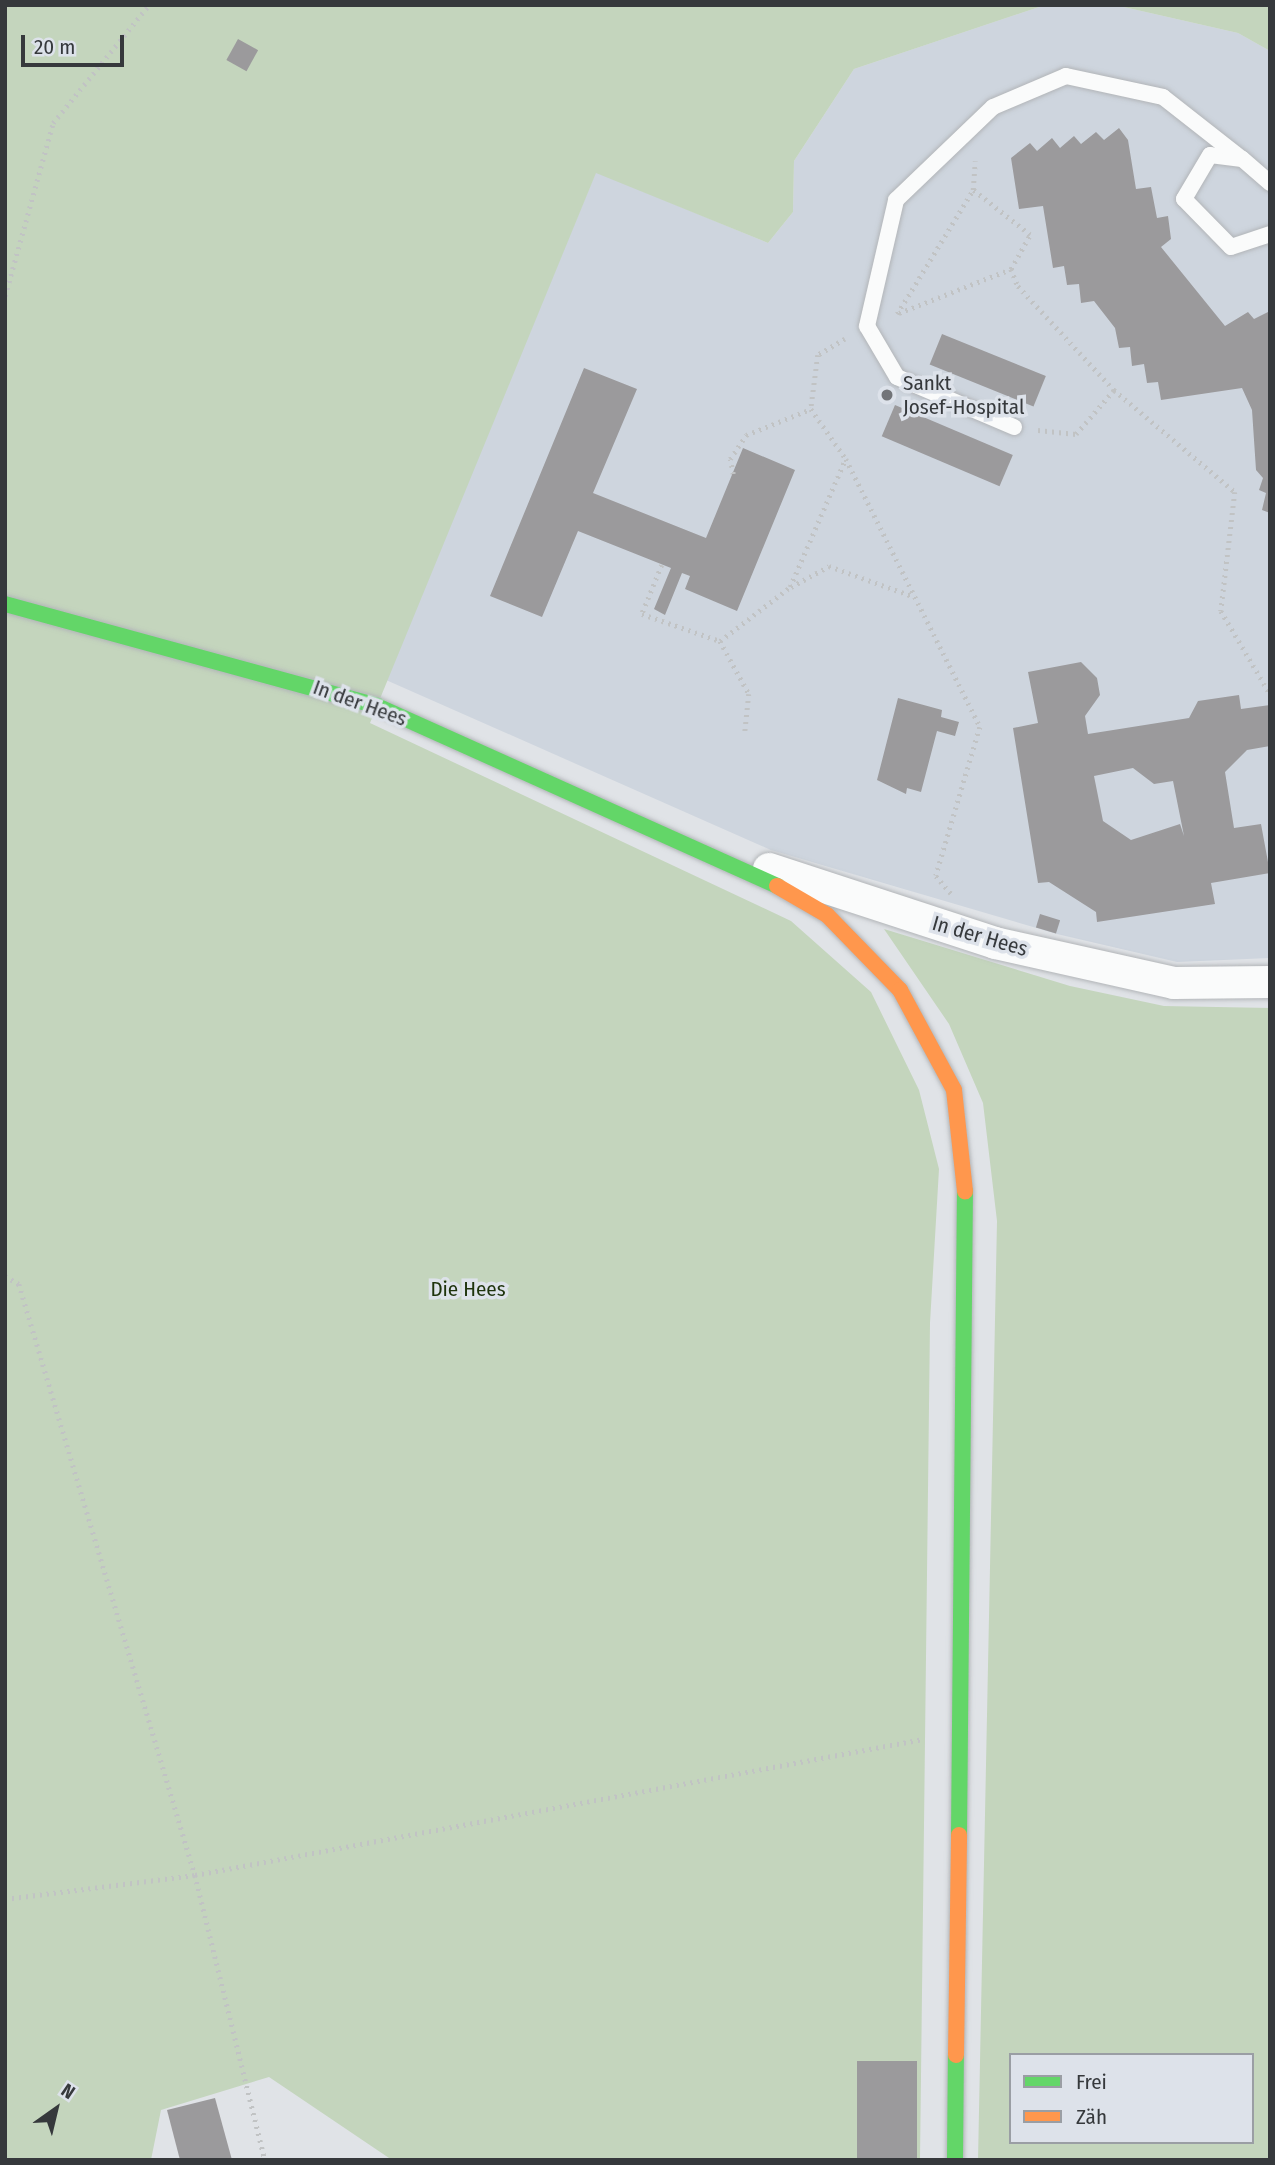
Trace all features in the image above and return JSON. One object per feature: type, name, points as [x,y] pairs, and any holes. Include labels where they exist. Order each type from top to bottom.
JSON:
[{"type":"street","name":"In der Hees","points":[[5,604],[377,706],[699,846],[827,915],[900,990],[954,1090],[966,1196],[958,1732]]},
{"type":"street","name":"In der Hees","points":[[699,846],[995,943],[1174,983],[1270,982]]},
{"type":"street","points":[[955,2160],[958,1732]]},
{"type":"lane","points":[[1014,427],[897,377],[867,326],[895,200],[993,107],[1066,76],[1163,97],[1270,183]]},
{"type":"lane","points":[[1242,159],[1210,155],[1184,199],[1231,247],[1270,234]]},
{"type":"path","points":[[5,296],[53,123],[149,5]]},
{"type":"path","points":[[898,313],[973,190],[976,140],[993,107]]},
{"type":"path","points":[[961,904],[936,876],[981,727],[846,459],[811,409],[818,355],[867,326],[1011,269],[1030,235],[973,190]]},
{"type":"path","points":[[1011,269],[1018,286],[1114,390],[1235,492],[1221,611],[1270,694]]},
{"type":"path","points":[[1014,427],[1076,434],[1114,390]]},
{"type":"path","points":[[733,474],[730,459],[746,435],[811,409]]},
{"type":"path","points":[[790,587],[846,459]]},
{"type":"path","points":[[662,565],[642,614],[720,641],[749,694],[745,733]]},
{"type":"path","points":[[720,641],[790,587],[829,566],[915,597]]},
{"type":"path","points":[[5,1276],[19,1284],[195,1875],[265,2160]]},
{"type":"path","points":[[5,1899],[195,1875],[958,1732]]},
{"type":"shaded area","name":"Sankt Josef-Hospital","points":[[1045,5],[1115,5],[1238,33],[1270,51],[1270,958],[1177,962],[1057,934],[771,850],[386,680],[596,172],[768,243],[793,212],[794,161],[854,69]]},
{"type":"green space","name":"Die Hees","points":[[5,5],[1045,5],[854,69],[794,161],[793,212],[768,243],[596,173],[370,723],[791,921],[871,992],[919,1090],[939,1169],[930,1323],[920,2160],[392,2160],[269,2077],[161,2110],[151,2160],[5,2160]]},
{"type":"green space","points":[[1115,5],[1270,5],[1270,51],[1238,33]]},
{"type":"green space","points":[[884,929],[1070,986],[1164,1006],[1270,1008],[1270,2160],[978,2160],[997,1221],[983,1103],[949,1024]]},
{"type":"building","points":[[238,39],[258,50],[246,71],[226,60]]},
{"type":"building","points":[[1119,128],[1128,140],[1136,189],[1151,187],[1157,218],[1168,216],[1171,239],[1161,247],[1225,326],[1248,312],[1254,319],[1270,311],[1270,513],[1262,510],[1266,493],[1259,490],[1263,478],[1256,470],[1252,410],[1242,388],[1161,400],[1158,382],[1147,383],[1144,364],[1132,366],[1130,347],[1119,348],[1115,328],[1094,301],[1081,303],[1079,284],[1067,285],[1064,266],[1053,268],[1043,206],[1019,209],[1011,158],[1030,143],[1037,151],[1052,138],[1060,148],[1074,136],[1081,144],[1096,132],[1104,140]]},
{"type":"building","points":[[942,334],[1046,376],[1033,407],[930,365]]},
{"type":"building","points":[[584,368],[637,389],[593,493],[706,538],[743,448],[795,470],[737,611],[685,589],[690,576],[682,573],[665,615],[654,609],[671,568],[578,531],[542,617],[490,596]]},
{"type":"building","points":[[895,405],[1013,455],[1000,486],[882,436]]},
{"type":"building","points":[[1081,662],[1097,678],[1100,695],[1085,716],[1088,734],[1189,718],[1198,701],[1239,695],[1241,709],[1270,705],[1270,746],[1247,750],[1225,772],[1234,828],[1261,824],[1270,873],[1211,883],[1215,904],[1097,922],[1096,912],[1049,882],[1038,883],[1013,728],[1038,723],[1028,672]],"holes":[[[1133,768],[1154,784],[1173,781],[1184,836],[1180,824],[1131,840],[1103,821],[1094,776]]]},
{"type":"building","points":[[898,698],[942,710],[941,717],[959,722],[955,736],[937,731],[921,792],[907,788],[906,794],[877,780]]},
{"type":"building","points":[[1040,914],[1060,920],[1056,934],[1036,927]]},
{"type":"building","points":[[857,2061],[917,2061],[917,2160],[857,2160]]},
{"type":"building","points":[[215,2098],[232,2160],[180,2160],[167,2110]]},
{"type":"traffic: fast","points":[[5,604],[377,706],[777,886]]},
{"type":"traffic: fast","points":[[959,1835],[965,1191]]},
{"type":"traffic: fast","points":[[955,2160],[956,2055]]},
{"type":"traffic: slow","points":[[777,886],[827,915],[900,990],[954,1090],[965,1191]]},
{"type":"traffic: slow","points":[[956,2055],[959,1835]]},
{"type":"place","name":"Sankt Josef-Hospital","points":[[887,395]]}]
